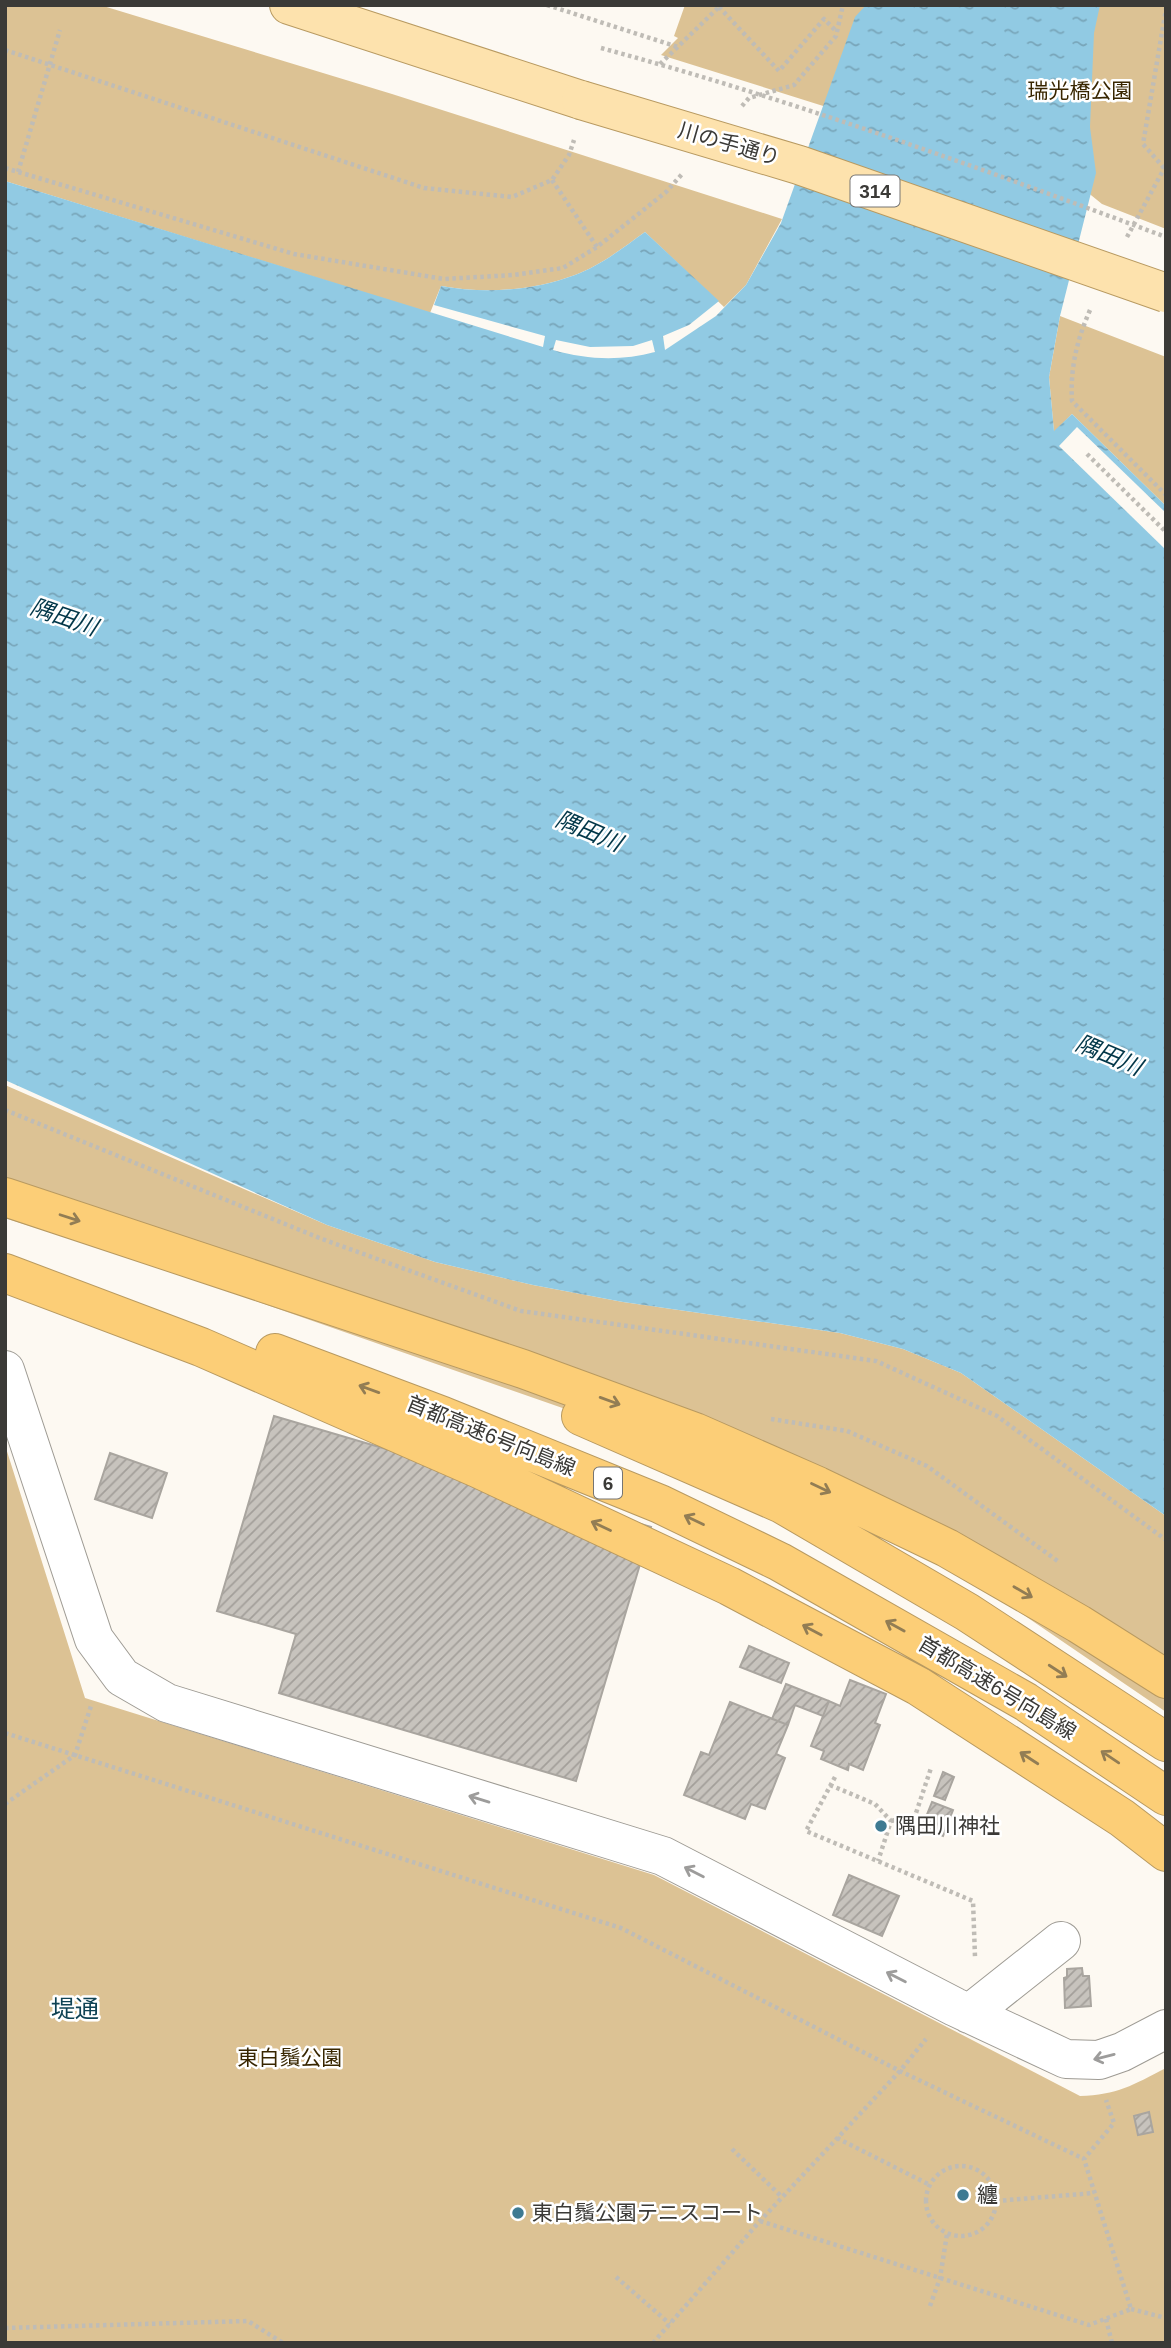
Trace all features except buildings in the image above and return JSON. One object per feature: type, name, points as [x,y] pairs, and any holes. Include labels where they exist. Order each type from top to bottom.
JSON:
[{"type":"highway","points":[[5,1197],[523,1369],[695,1432],[947,1548],[1079,1624],[1166,1679]]},
{"type":"highway","name":"首都高速6号向島線","points":[[5,1263],[205,1327],[443,1416],[660,1504],[780,1562],[990,1681],[1026,1702],[1166,1796]]},
{"type":"highway","points":[[226,1270],[608,1427],[782,1504],[967,1612],[1166,1742]]},
{"type":"highway","points":[[5,1273],[214,1353],[477,1468],[729,1586],[918,1686],[1122,1818],[1166,1852]]},
{"type":"main road","name":"川の手通り","points":[[289,5],[581,100],[799,164],[1166,293]]},
{"type":"street","points":[[5,1370],[94,1639],[121,1677],[167,1703],[663,1856],[962,2010],[1066,2059],[1099,2060],[1122,2052],[1166,2029]]},
{"type":"street","points":[[962,2010],[1061,1941]]},
{"type":"path","points":[[547,5],[678,47]]},
{"type":"path","points":[[808,68],[836,36],[843,5]]},
{"type":"path","points":[[660,64],[720,6],[779,71],[824,19],[836,31]]},
{"type":"path","points":[[1147,196],[1165,167],[1143,144],[1166,9]]},
{"type":"path","points":[[18,172],[60,30]]},
{"type":"path","points":[[601,48],[660,64],[944,155],[1166,237]]},
{"type":"path","points":[[5,50],[424,188],[512,197],[552,180],[569,155],[575,139]]},
{"type":"path","points":[[5,168],[294,254],[444,279],[513,275],[563,268],[597,247],[666,192]]},
{"type":"path","points":[[552,180],[597,247]]},
{"type":"path","points":[[1072,401],[1166,495]]},
{"type":"path","points":[[1087,454],[1166,532]]},
{"type":"path","points":[[5,1110],[322,1239],[521,1311],[876,1361],[997,1416],[1166,1540]]},
{"type":"path","points":[[5,1804],[75,1755],[94,1695]]},
{"type":"path","points":[[5,1733],[621,1928],[900,2071],[1084,2159],[1131,2309]]},
{"type":"path","points":[[891,1821],[915,1816],[931,1768]]},
{"type":"path","points":[[653,2343],[782,2197],[900,2071],[962,2010],[976,1981],[973,1901],[806,1831],[835,1777]]},
{"type":"path","points":[[830,1785],[875,1804],[891,1821]]},
{"type":"path","points":[[878,1861],[891,1821]]},
{"type":"path","points":[[1084,2159],[1114,2123],[1104,2095],[1099,2060]]},
{"type":"path","points":[[837,2138],[930,2185]]},
{"type":"path","points":[[732,2149],[782,2197]]},
{"type":"path","points":[[969,2167],[988,2179],[996,2201],[988,2222],[980,2231],[959,2236],[947,2234],[930,2218],[926,2196],[937,2176],[947,2169],[969,2167]]},
{"type":"path","points":[[996,2201],[1094,2193]]},
{"type":"path","points":[[760,2221],[1089,2325],[1131,2309],[1166,2318]]},
{"type":"path","points":[[930,2306],[940,2278],[947,2234]]},
{"type":"path","points":[[616,2277],[670,2324]]},
{"type":"path","points":[[1106,2319],[1112,2343]]},
{"type":"path","points":[[5,2328],[248,2321],[283,2343]]},
{"type":"green space","points":[[5,5],[100,5],[392,94],[782,219],[746,285],[724,307],[645,232],[594,267],[542,285],[508,290],[441,286],[430,313],[5,181]]},
{"type":"green space","name":"瑞光橋公園","points":[[685,5],[1166,5],[1166,229],[1102,204],[1081,187],[661,55],[678,38],[674,36]]},
{"type":"green space","points":[[1060,316],[1166,357],[1166,506],[1072,414],[1054,432],[1049,377]]},
{"type":"green space","points":[[5,1085],[327,1225],[435,1262],[533,1285],[623,1302],[840,1333],[903,1349],[961,1373],[1166,1516],[1166,1712],[990,1592],[806,1493],[164,1269],[5,1218]]},
{"type":"green space","name":"東白鬚公園","points":[[5,1445],[85,1698],[654,1875],[1080,2096],[1115,2091],[1166,2068],[1166,2343],[5,2343]]},
{"type":"water","name":"隅田川","points":[[866,5],[1100,5],[1094,33],[1090,127],[1096,173],[1060,316],[1049,377],[1054,431],[1072,414],[1166,506],[1166,1516],[961,1373],[903,1349],[840,1333],[623,1302],[533,1285],[435,1262],[327,1225],[5,1080],[5,181],[543,347],[545,336],[434,305],[441,286],[508,290],[542,285],[594,267],[645,232],[719,301],[689,325],[663,336],[665,350],[716,316],[746,285],[781,223],[855,17]],"holes":[[[556,340],[590,347],[633,346],[652,340],[655,352],[604,358],[553,350]]]},
{"type":"pier","points":[[1077,427],[1166,513],[1165,549],[1059,446]]},
{"type":"place","name":"隅田川神社","points":[[881,1826]]},
{"type":"place","name":"纏","points":[[963,2195]]},
{"type":"place","name":"東白鬚公園テニスコート","points":[[518,2213]]},
{"type":"district","name":"堤通","points":[[75,2009]]}]
